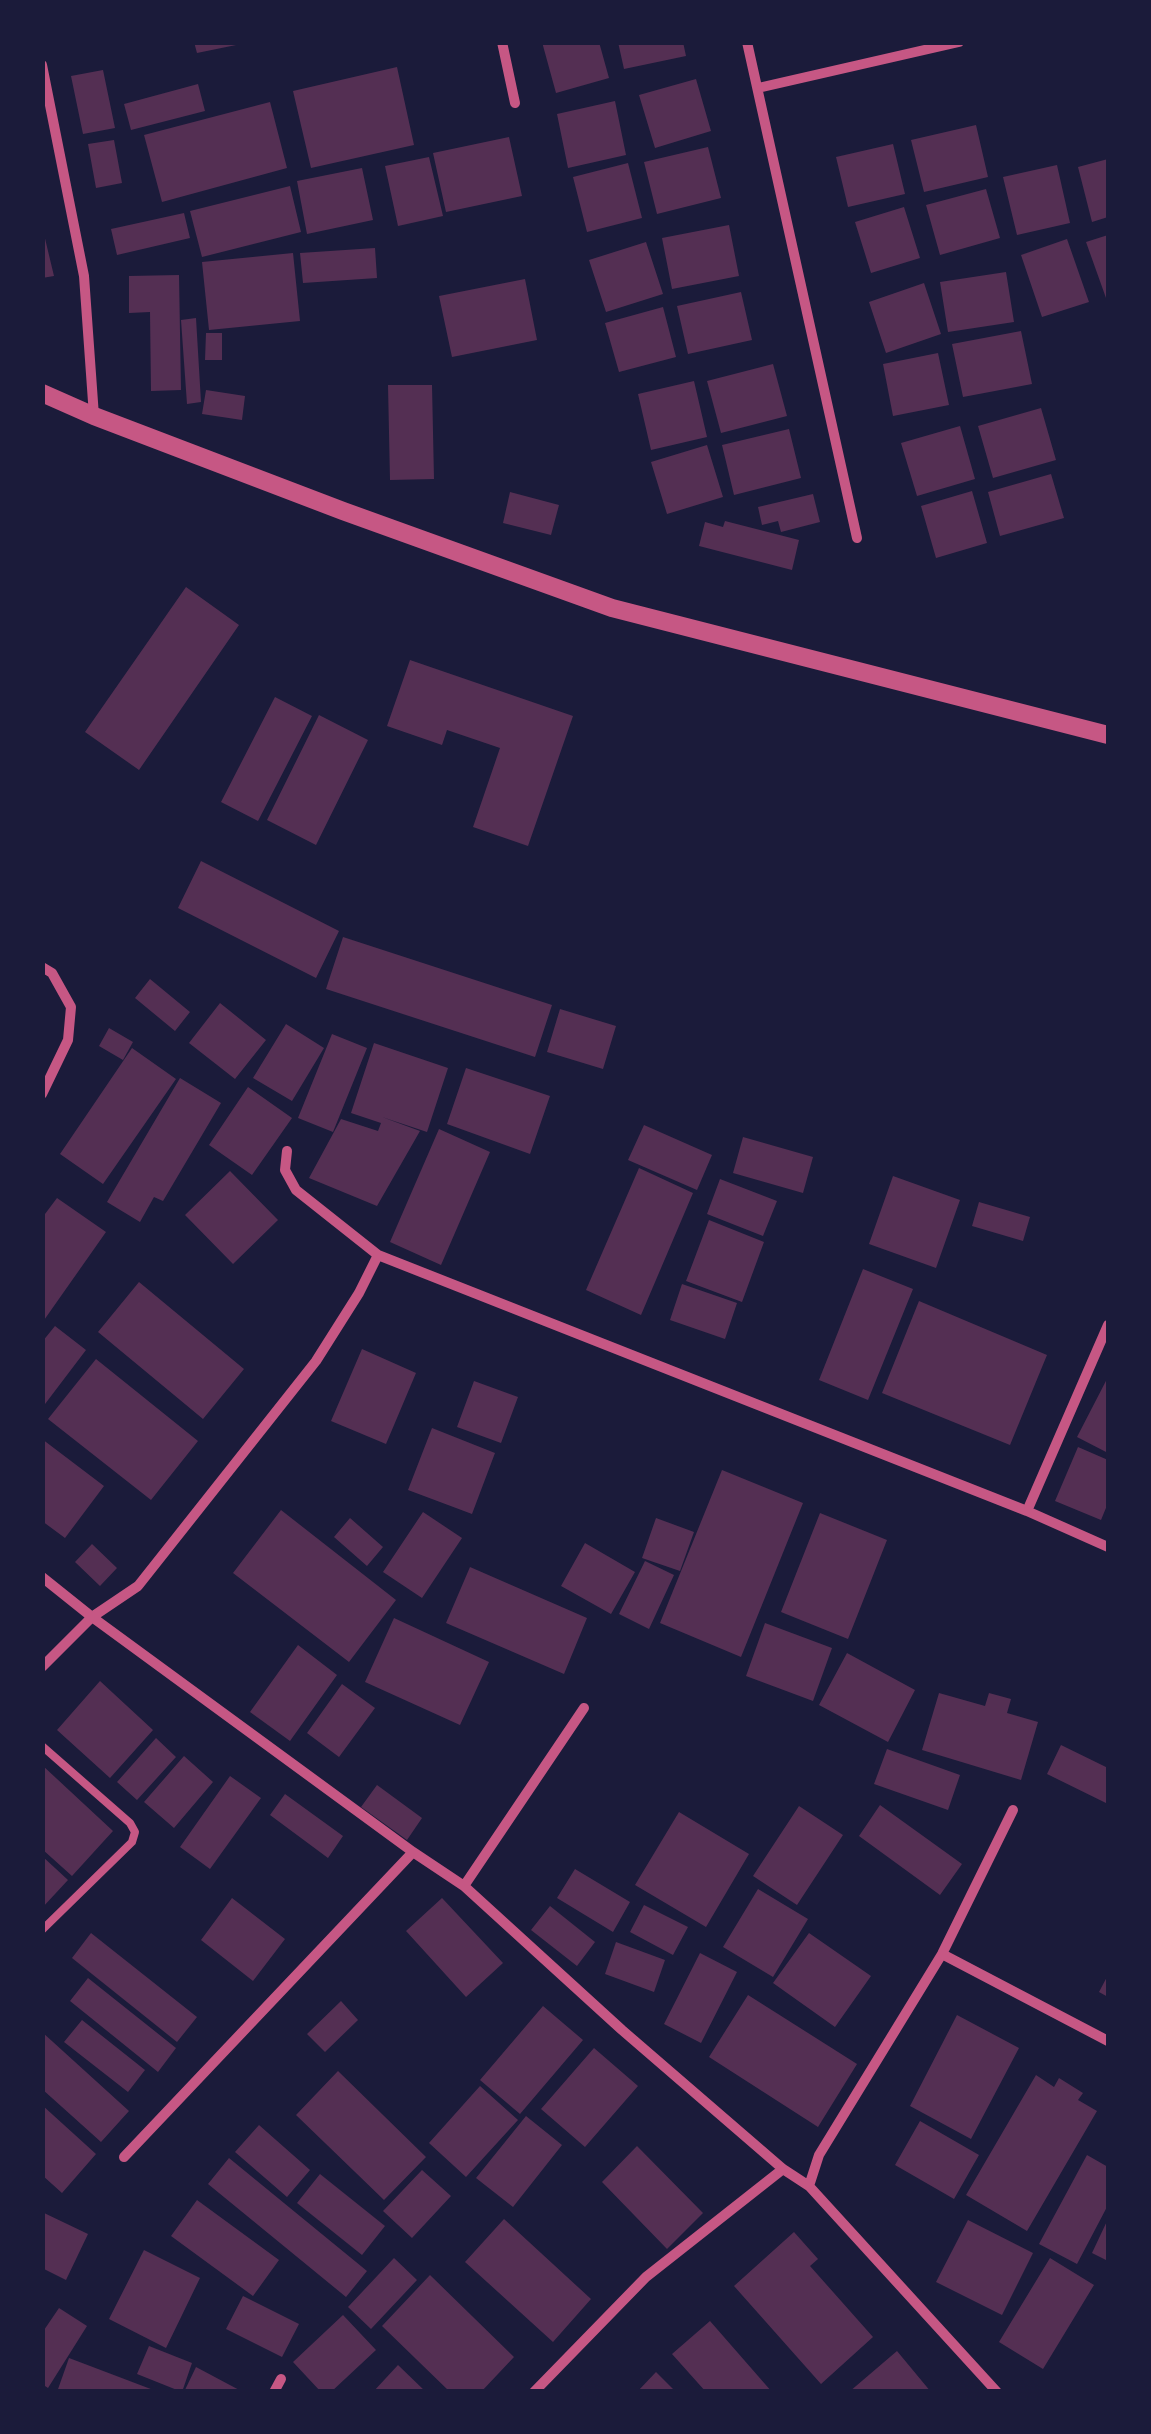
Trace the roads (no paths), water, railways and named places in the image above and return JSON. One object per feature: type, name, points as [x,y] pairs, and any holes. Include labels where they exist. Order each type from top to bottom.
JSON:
[{"type":"street","points":[[502,42],[516,103]]},
{"type":"street","points":[[748,42],[857,538]]},
{"type":"street","points":[[758,88],[960,42]]},
{"type":"street","points":[[42,65],[49,130],[84,276],[94,416]]},
{"type":"street","points":[[42,393],[94,416],[612,608],[1108,735]]},
{"type":"street","points":[[42,967],[52,972],[71,1007],[68,1040],[42,1094]]},
{"type":"street","points":[[287,1151],[285,1170],[296,1190],[378,1255],[1027,1511],[1108,1547]]},
{"type":"street","points":[[42,1666],[92,1617],[138,1586],[316,1361],[378,1255]]},
{"type":"street","points":[[1027,1511],[1108,1325]]},
{"type":"street","points":[[42,1577],[464,1886],[783,2169],[809,2186],[997,2392]]},
{"type":"street","points":[[464,1886],[584,1708]]},
{"type":"street","points":[[809,2186],[819,2155],[942,1954],[1014,1810]]},
{"type":"street","points":[[124,2157],[413,1852]]},
{"type":"street","points":[[942,1954],[1108,2041]]},
{"type":"street","points":[[534,2392],[646,2277],[783,2169]]},
{"type":"street","points":[[274,2392],[282,2379]]},
{"type":"lane","points":[[42,1746],[130,1823],[135,1832],[132,1842],[42,1930]]}]
